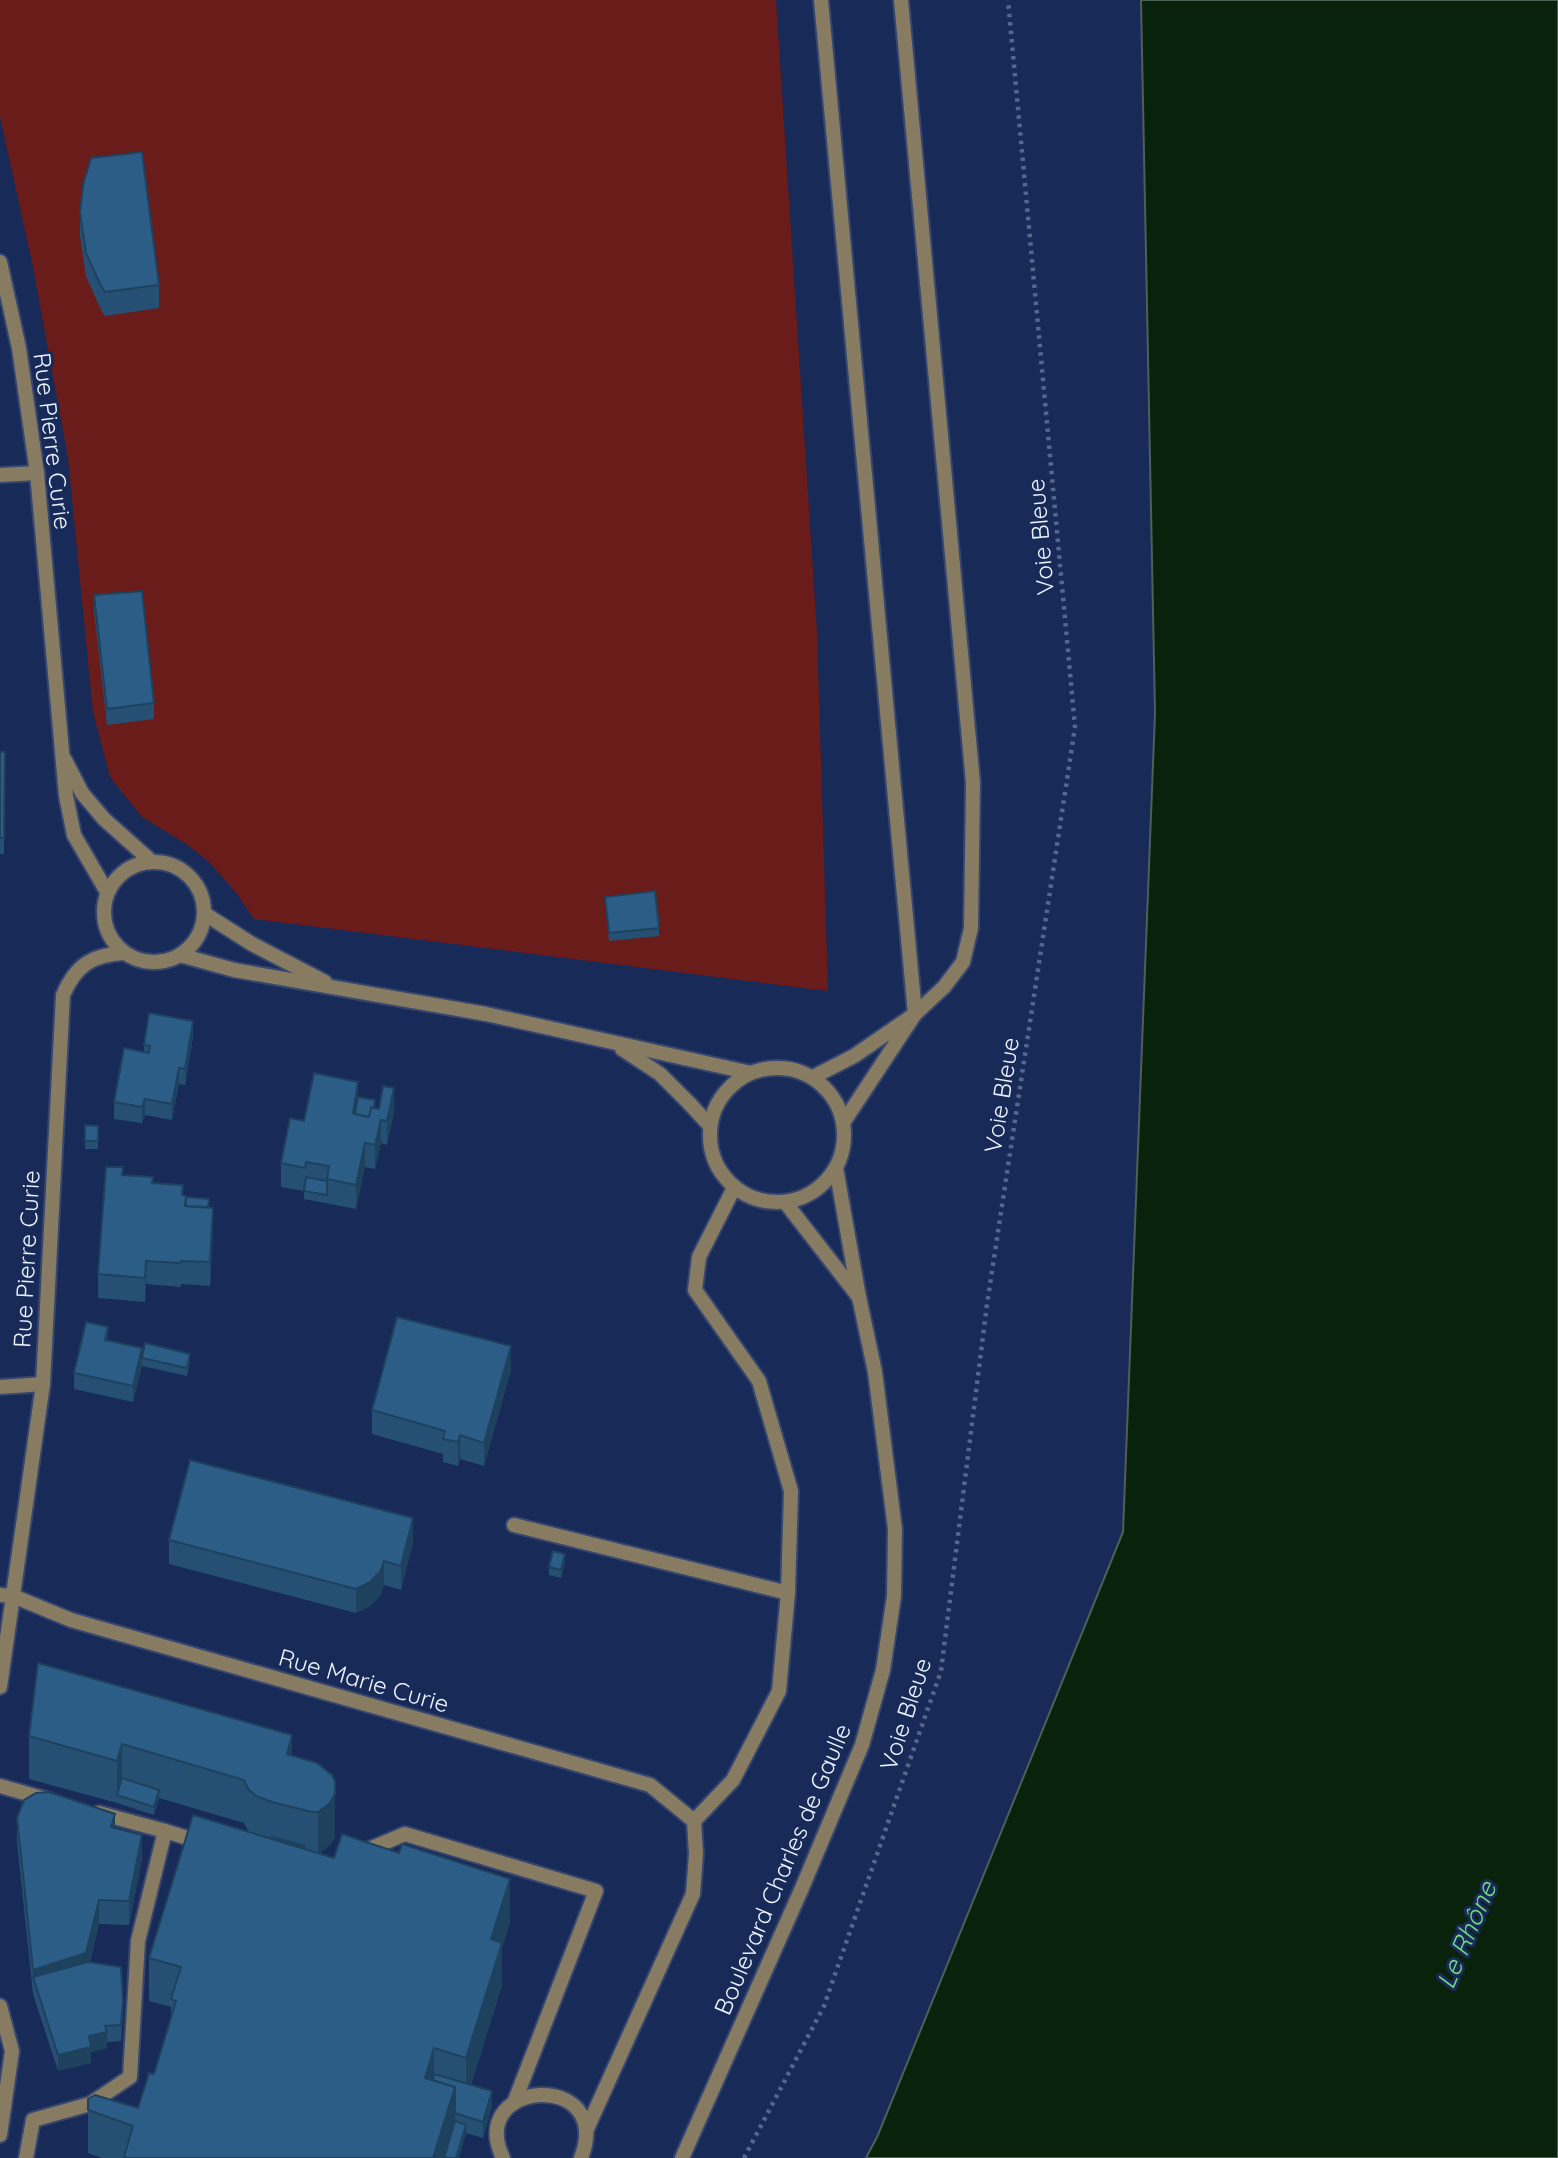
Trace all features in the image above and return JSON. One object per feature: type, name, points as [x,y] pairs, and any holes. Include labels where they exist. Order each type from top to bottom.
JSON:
[{"type":"street","points":[[821,0],[915,1014],[844,1123]]},
{"type":"street","points":[[813,1077],[854,1056],[915,1014],[944,986],[963,962],[971,928],[973,783],[901,0]]},
{"type":"street","name":"Rue Pierre Curie","points":[[0,262],[19,348],[37,473],[66,796],[74,835],[107,892]]},
{"type":"street","points":[[0,475],[37,473]]},
{"type":"street","name":"Rue Pierre Curie","points":[[61,752],[82,793],[104,819],[151,861]]},
{"type":"street","points":[[151,861],[168,863],[183,870],[195,882],[202,897],[205,914],[193,944],[180,955],[162,962],[142,961],[124,953],[105,926],[103,909],[107,892],[117,877],[132,866],[151,861]]},
{"type":"street","points":[[205,914],[252,944],[336,988]]},
{"type":"street","name":"Rue Pierre Curie","points":[[0,1687],[6,1595],[43,1384],[63,995],[72,975],[85,964],[104,954],[124,953]]},
{"type":"street","points":[[180,955],[233,970],[450,1007],[751,1073]]},
{"type":"street","points":[[615,1044],[660,1074],[709,1126]]},
{"type":"street","points":[[776,1068],[794,1070],[813,1077],[835,1102],[844,1123],[844,1146],[836,1168],[822,1185],[804,1197],[785,1202],[765,1202],[748,1197],[734,1188],[719,1170],[711,1149],[709,1126],[717,1104],[731,1086],[751,1073],[776,1068]]},
{"type":"street","name":"Boulevard Charles de Gaulle","points":[[682,2158],[802,1888],[862,1745],[883,1671],[894,1596],[894,1530],[875,1372],[836,1168]]},
{"type":"street","points":[[581,2158],[586,2131],[693,1894],[696,1854],[694,1821],[733,1780],[779,1691],[788,1594],[791,1491],[759,1381],[695,1290],[699,1257],[734,1188]]},
{"type":"street","name":"Boulevard Charles de Gaulle","points":[[785,1202],[859,1297]]},
{"type":"street","points":[[0,1387],[43,1384]]},
{"type":"street","points":[[514,1525],[788,1594]]},
{"type":"street","name":"Rue Marie Curie","points":[[6,1595],[71,1620],[650,1785],[694,1821]]},
{"type":"street","points":[[0,1786],[63,1804]]},
{"type":"street","points":[[89,1811],[213,1845]]},
{"type":"street","points":[[26,2158],[33,2120],[90,2104],[130,2077],[138,1941],[165,1831]]},
{"type":"street","points":[[348,1858],[405,1834],[596,1891],[514,2103]]},
{"type":"street","points":[[0,2006],[12,2051],[0,2136]]},
{"type":"street","points":[[503,2158],[497,2136],[500,2123],[505,2112],[526,2096],[552,2094],[565,2099],[575,2108],[586,2131]]},
{"type":"path","name":"Voie Bleue","points":[[744,2158],[824,2006],[941,1671],[987,1304],[1075,727],[1008,0]]},
{"type":"shaded area","points":[[0,0],[776,0],[817,633],[828,991],[254,919],[210,863],[188,845],[142,817],[110,777],[93,712],[68,458],[32,262],[0,117]]},
{"type":"water","name":"Le Rhône","points":[[1141,0],[1558,0],[1558,2158],[866,2158],[878,2135],[1123,1532],[1155,713]]},
{"type":"building","points":[[142,152],[159,285],[105,292],[86,253],[80,213],[83,185],[91,158]]},
{"type":"building","points":[[142,591],[154,703],[107,709],[94,595]]},
{"type":"building","points":[[0,752],[5,752],[4,838],[0,838]]},
{"type":"building","points":[[655,891],[659,928],[609,933],[605,897]]},
{"type":"building","points":[[149,1013],[193,1021],[185,1069],[179,1068],[172,1104],[145,1099],[142,1107],[114,1102],[124,1048],[149,1053],[150,1046],[144,1045]]},
{"type":"building","points":[[314,1073],[358,1082],[353,1113],[369,1117],[371,1107],[379,1109],[383,1086],[394,1088],[387,1121],[381,1120],[375,1145],[365,1143],[356,1185],[327,1179],[329,1166],[306,1162],[305,1168],[281,1163],[290,1118],[304,1121]]},
{"type":"building","points":[[358,1097],[375,1100],[369,1117],[355,1114]]},
{"type":"building","points":[[85,1125],[98,1126],[98,1141],[85,1141]]},
{"type":"building","points":[[106,1167],[123,1167],[122,1175],[153,1177],[152,1183],[183,1185],[185,1206],[213,1208],[210,1262],[146,1261],[145,1278],[98,1274]]},
{"type":"building","points":[[306,1177],[327,1181],[327,1195],[304,1191]]},
{"type":"building","points":[[186,1197],[209,1199],[208,1207],[186,1206]]},
{"type":"building","points":[[397,1317],[511,1346],[484,1443],[460,1435],[458,1442],[443,1439],[445,1431],[372,1410]]},
{"type":"building","points":[[86,1322],[108,1327],[105,1340],[142,1348],[133,1386],[74,1373]]},
{"type":"building","points":[[145,1343],[190,1354],[187,1368],[142,1358]]},
{"type":"building","points":[[190,1460],[413,1518],[401,1566],[384,1561],[380,1572],[370,1582],[356,1589],[169,1540]]},
{"type":"building","points":[[553,1551],[565,1554],[561,1570],[549,1567]]},
{"type":"building","points":[[38,1663],[292,1735],[287,1754],[317,1763],[332,1775],[335,1794],[330,1803],[318,1812],[312,1812],[256,1796],[248,1789],[244,1780],[122,1744],[117,1761],[29,1736]]},
{"type":"building","points":[[122,1778],[159,1790],[154,1807],[117,1795]]},
{"type":"building","points":[[49,1792],[115,1814],[111,1827],[142,1835],[129,1901],[99,1900],[86,1953],[33,1970],[17,1818],[24,1800],[36,1793]]},
{"type":"building","points":[[193,1815],[334,1858],[342,1834],[399,1853],[402,1844],[510,1879],[491,1939],[502,1943],[466,2058],[434,2048],[425,2078],[455,2087],[433,2158],[127,2158],[124,2157],[133,2126],[88,2110],[88,2099],[95,2095],[138,2108],[149,2073],[154,2074],[176,2001],[171,1999],[181,1967],[149,1958]]},
{"type":"building","points":[[272,1837],[305,1846],[304,1848]]},
{"type":"building","points":[[88,1962],[121,1967],[121,2025],[105,2026],[107,2032],[89,2036],[91,2047],[58,2055],[33,1977]]},
{"type":"building","points":[[434,2074],[492,2091],[483,2122],[455,2113],[455,2087],[433,2080]]},
{"type":"building","points":[[455,2121],[466,2125],[456,2158],[444,2158]]}]
